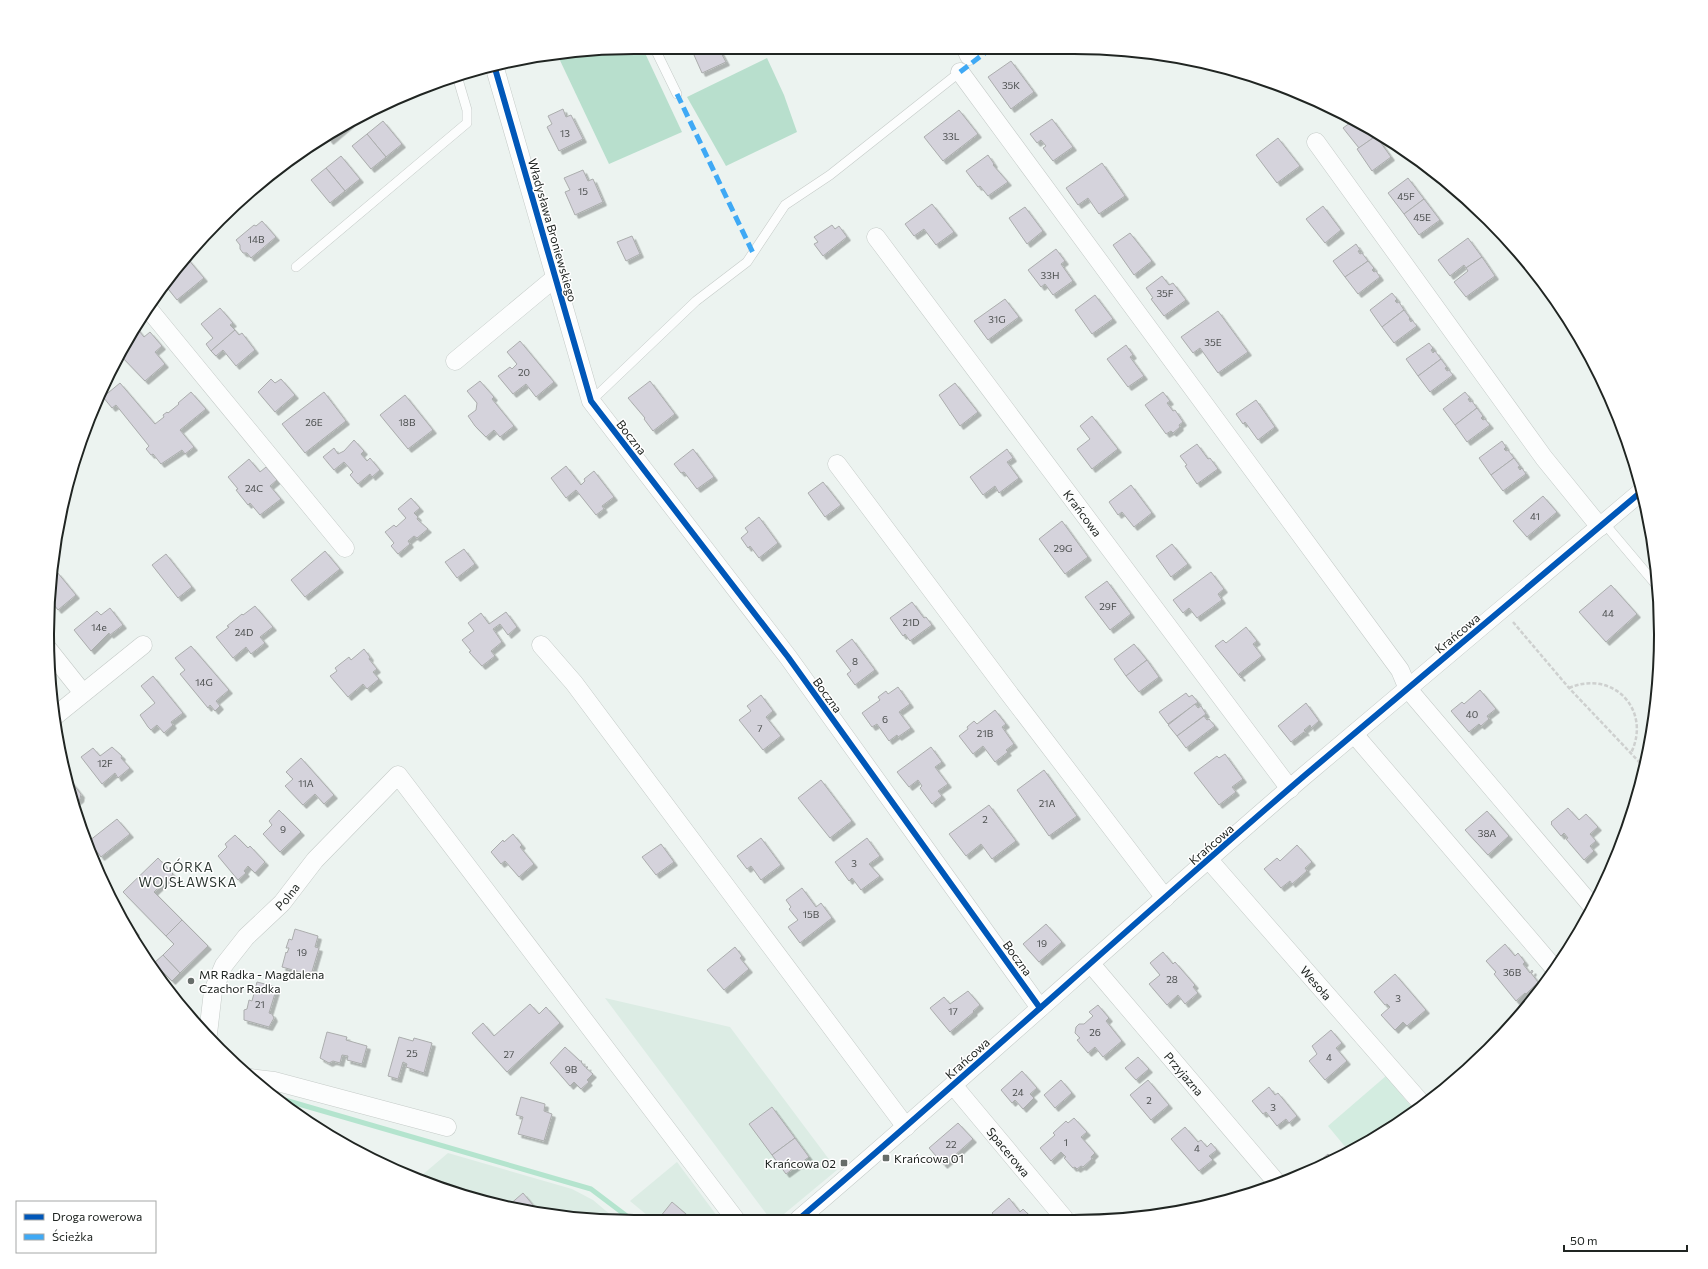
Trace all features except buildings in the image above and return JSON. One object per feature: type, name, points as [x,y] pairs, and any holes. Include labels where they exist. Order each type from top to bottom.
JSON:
[{"type":"street","name":"Władysława Broniewskiego","points":[[496,71],[591,401]]},
{"type":"street","points":[[960,72],[1395,663],[1400,670],[1408,689],[1588,902]]},
{"type":"street","points":[[1316,142],[1544,458],[1602,525]]},
{"type":"street","name":"Krańcowa","points":[[876,237],[1290,789]]},
{"type":"street","points":[[455,361],[556,277]]},
{"type":"street","points":[[152,313],[345,548]]},
{"type":"street","name":"Boczna","points":[[591,401],[788,657],[1040,1008]]},
{"type":"street","points":[[838,464],[1008,692],[1165,898]]},
{"type":"street","name":"Krańcowa","points":[[804,1215],[1354,734],[1602,525],[1638,499]]},
{"type":"street","points":[[59,712],[143,644]]},
{"type":"street","points":[[541,644],[574,684],[906,1127]]},
{"type":"street","points":[[55,658],[83,692]]},
{"type":"street","points":[[1354,734],[1551,964]]},
{"type":"street","name":"Polna","points":[[209,1028],[213,991],[224,965],[246,937],[282,903],[315,860],[398,775],[732,1215]]},
{"type":"street","name":"Wesoła","points":[[1209,860],[1419,1101]]},
{"type":"street","name":"Przyjazna","points":[[1091,964],[1274,1179]]},
{"type":"street","points":[[262,1080],[274,1081],[447,1127]]},
{"type":"street","name":"Spacerowa","points":[[953,1085],[1061,1215]]},
{"type":"lane","points":[[657,54],[677,94]]},
{"type":"lane","points":[[591,401],[696,301],[747,262],[785,205],[830,175],[960,72]]},
{"type":"lane","points":[[296,267],[467,124],[467,110],[459,82]]},
{"type":"lane","points":[[1602,525],[1651,579]]},
{"type":"path","points":[[1502,610],[1569,688],[1640,762]]},
{"type":"path","points":[[1569,688],[1580,684],[1592,683],[1605,685],[1626,698],[1632,708],[1636,720],[1636,743],[1631,753]]},
{"type":"shaded area","points":[[605,998],[730,1027],[837,1170],[783,1215],[767,1215]]},
{"type":"shaded area","points":[[448,1153],[572,1189],[593,1200],[610,1214],[559,1210],[521,1204],[484,1195],[422,1175]]},
{"type":"shaded area","points":[[677,1162],[716,1215],[647,1215],[630,1201]]},
{"type":"green space","points":[[645,54],[682,132],[609,164],[559,59],[597,55]]},
{"type":"green space","points":[[767,58],[784,95],[797,132],[726,166],[687,97]]},
{"type":"green space","points":[[1386,1076],[1411,1106],[1364,1137],[1345,1147],[1328,1126]]},
{"type":"waterway","points":[[290,1102],[591,1189],[625,1215]]},
{"type":"marked path","points":[[960,72],[983,54]]},
{"type":"marked path","points":[[677,94],[753,253]]},
{"type":"cycle path","points":[[496,71],[591,401],[788,657],[1040,1008]]},
{"type":"cycle path","points":[[804,1215],[1304,776],[1637,495]]},
{"type":"place","name":"MR Radka - Magdalena Czachor Radka","points":[[191,981]]},
{"type":"place","name":"Krańcowa 01","points":[[886,1158]]},
{"type":"place","name":"Krańcowa 02","points":[[844,1163]]},
{"type":"district","name":"GÓRKA WOJSŁAWSKA","points":[[188,874]]}]
